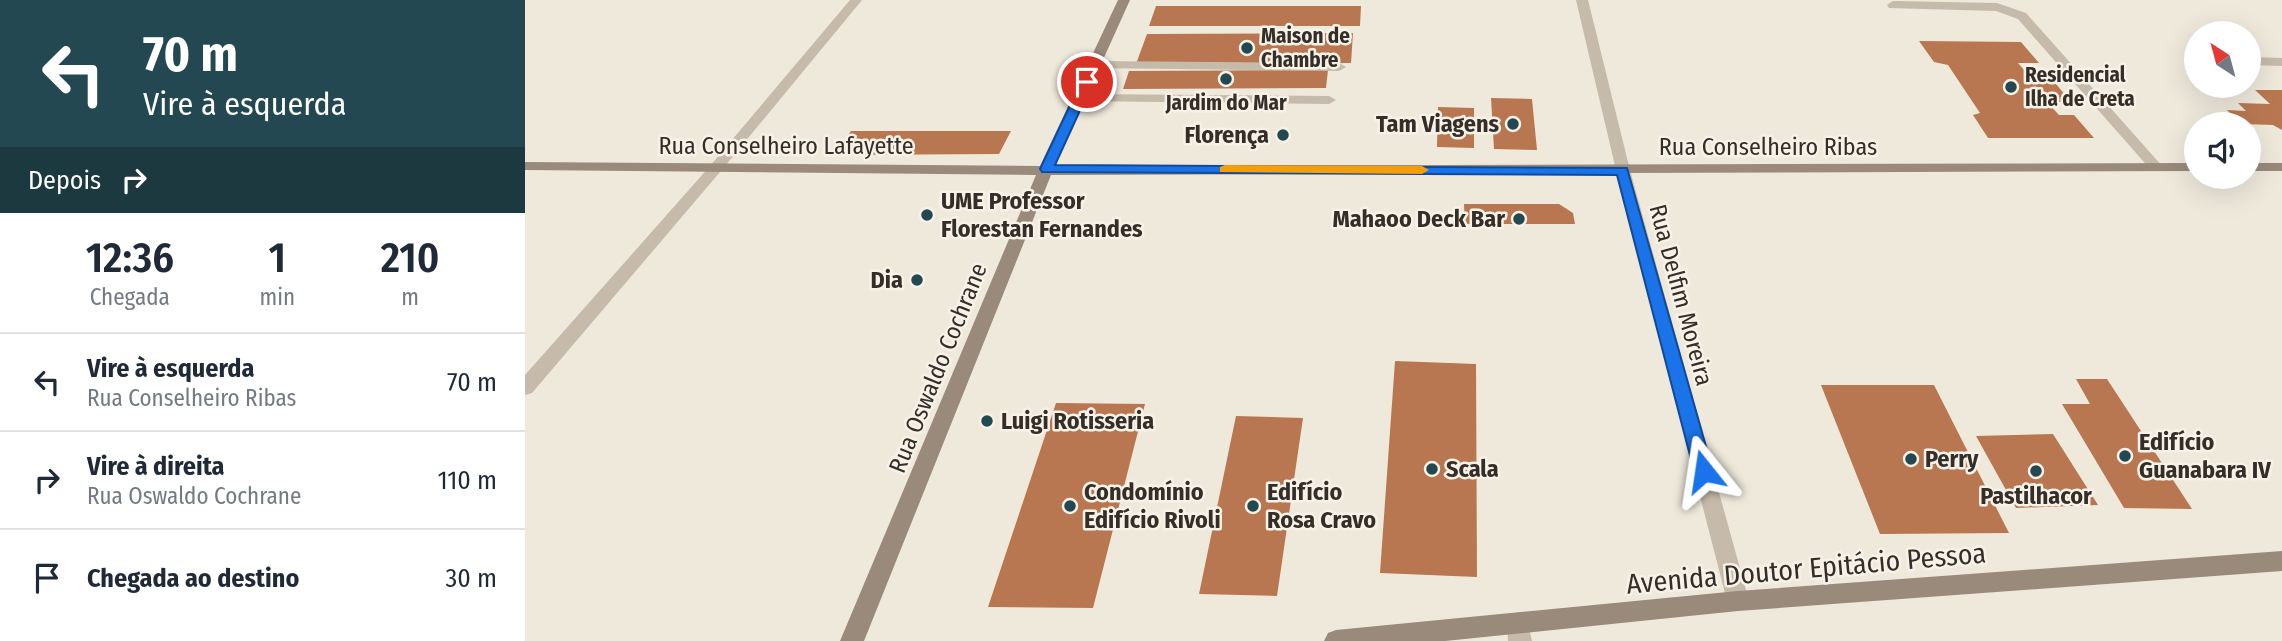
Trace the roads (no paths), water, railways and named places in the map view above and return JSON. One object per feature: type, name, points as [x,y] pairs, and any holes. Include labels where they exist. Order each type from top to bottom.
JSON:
[{"type":"main road","name":"Rua Oswaldo Cochrane","points":[[852,641],[1047,169],[1124,0]]},
{"type":"main road","name":"Rua Conselheiro Lafayette","points":[[525,166],[1047,169]]},
{"type":"main road","name":"Rua Conselheiro Ribas","points":[[1047,169],[2184,167]]},
{"type":"main road","points":[[2261,167],[2282,167]]},
{"type":"main road","name":"Avenida Doutor Epitácio Pessoa","points":[[1336,641],[1519,632],[1738,601],[2282,561]]},
{"type":"street","points":[[525,388],[715,169],[856,0]]},
{"type":"street","name":"Rua Delfim Moreira","points":[[1582,0],[1623,170],[1738,601]]},
{"type":"street","points":[[1893,5],[1997,7],[2022,16],[2156,167]]},
{"type":"street","points":[[2261,61],[2282,62]]},
{"type":"street","points":[[1094,65],[1339,67]]},
{"type":"street","points":[[1079,98],[1329,100]]},
{"type":"place","name":"Maison de Chambre","points":[[1247,48]]},
{"type":"place","name":"Jardim do Mar","points":[[1226,79]]},
{"type":"place","name":"Residencial Ilha de Creta","points":[[2011,87]]},
{"type":"place","name":"Tam Viagens","points":[[1513,124]]},
{"type":"place","name":"Florença","points":[[1283,135]]},
{"type":"place","name":"UME Professor Florestan Fernandes","points":[[927,215]]},
{"type":"place","name":"Mahaoo Deck Bar","points":[[1519,219]]},
{"type":"place","name":"Dia","points":[[917,280]]},
{"type":"place","name":"Luigi Rotisseria","points":[[987,421]]},
{"type":"place","name":"Edifício Guanabara IV","points":[[2125,456]]},
{"type":"place","name":"Perry","points":[[1911,459]]},
{"type":"place","name":"Scala","points":[[1432,469]]},
{"type":"place","name":"Pastilhacor","points":[[2036,471]]},
{"type":"place","name":"Condomínio Edifício Rivoli","points":[[1070,506]]},
{"type":"place","name":"Edifício Rosa Cravo","points":[[1253,506]]}]
